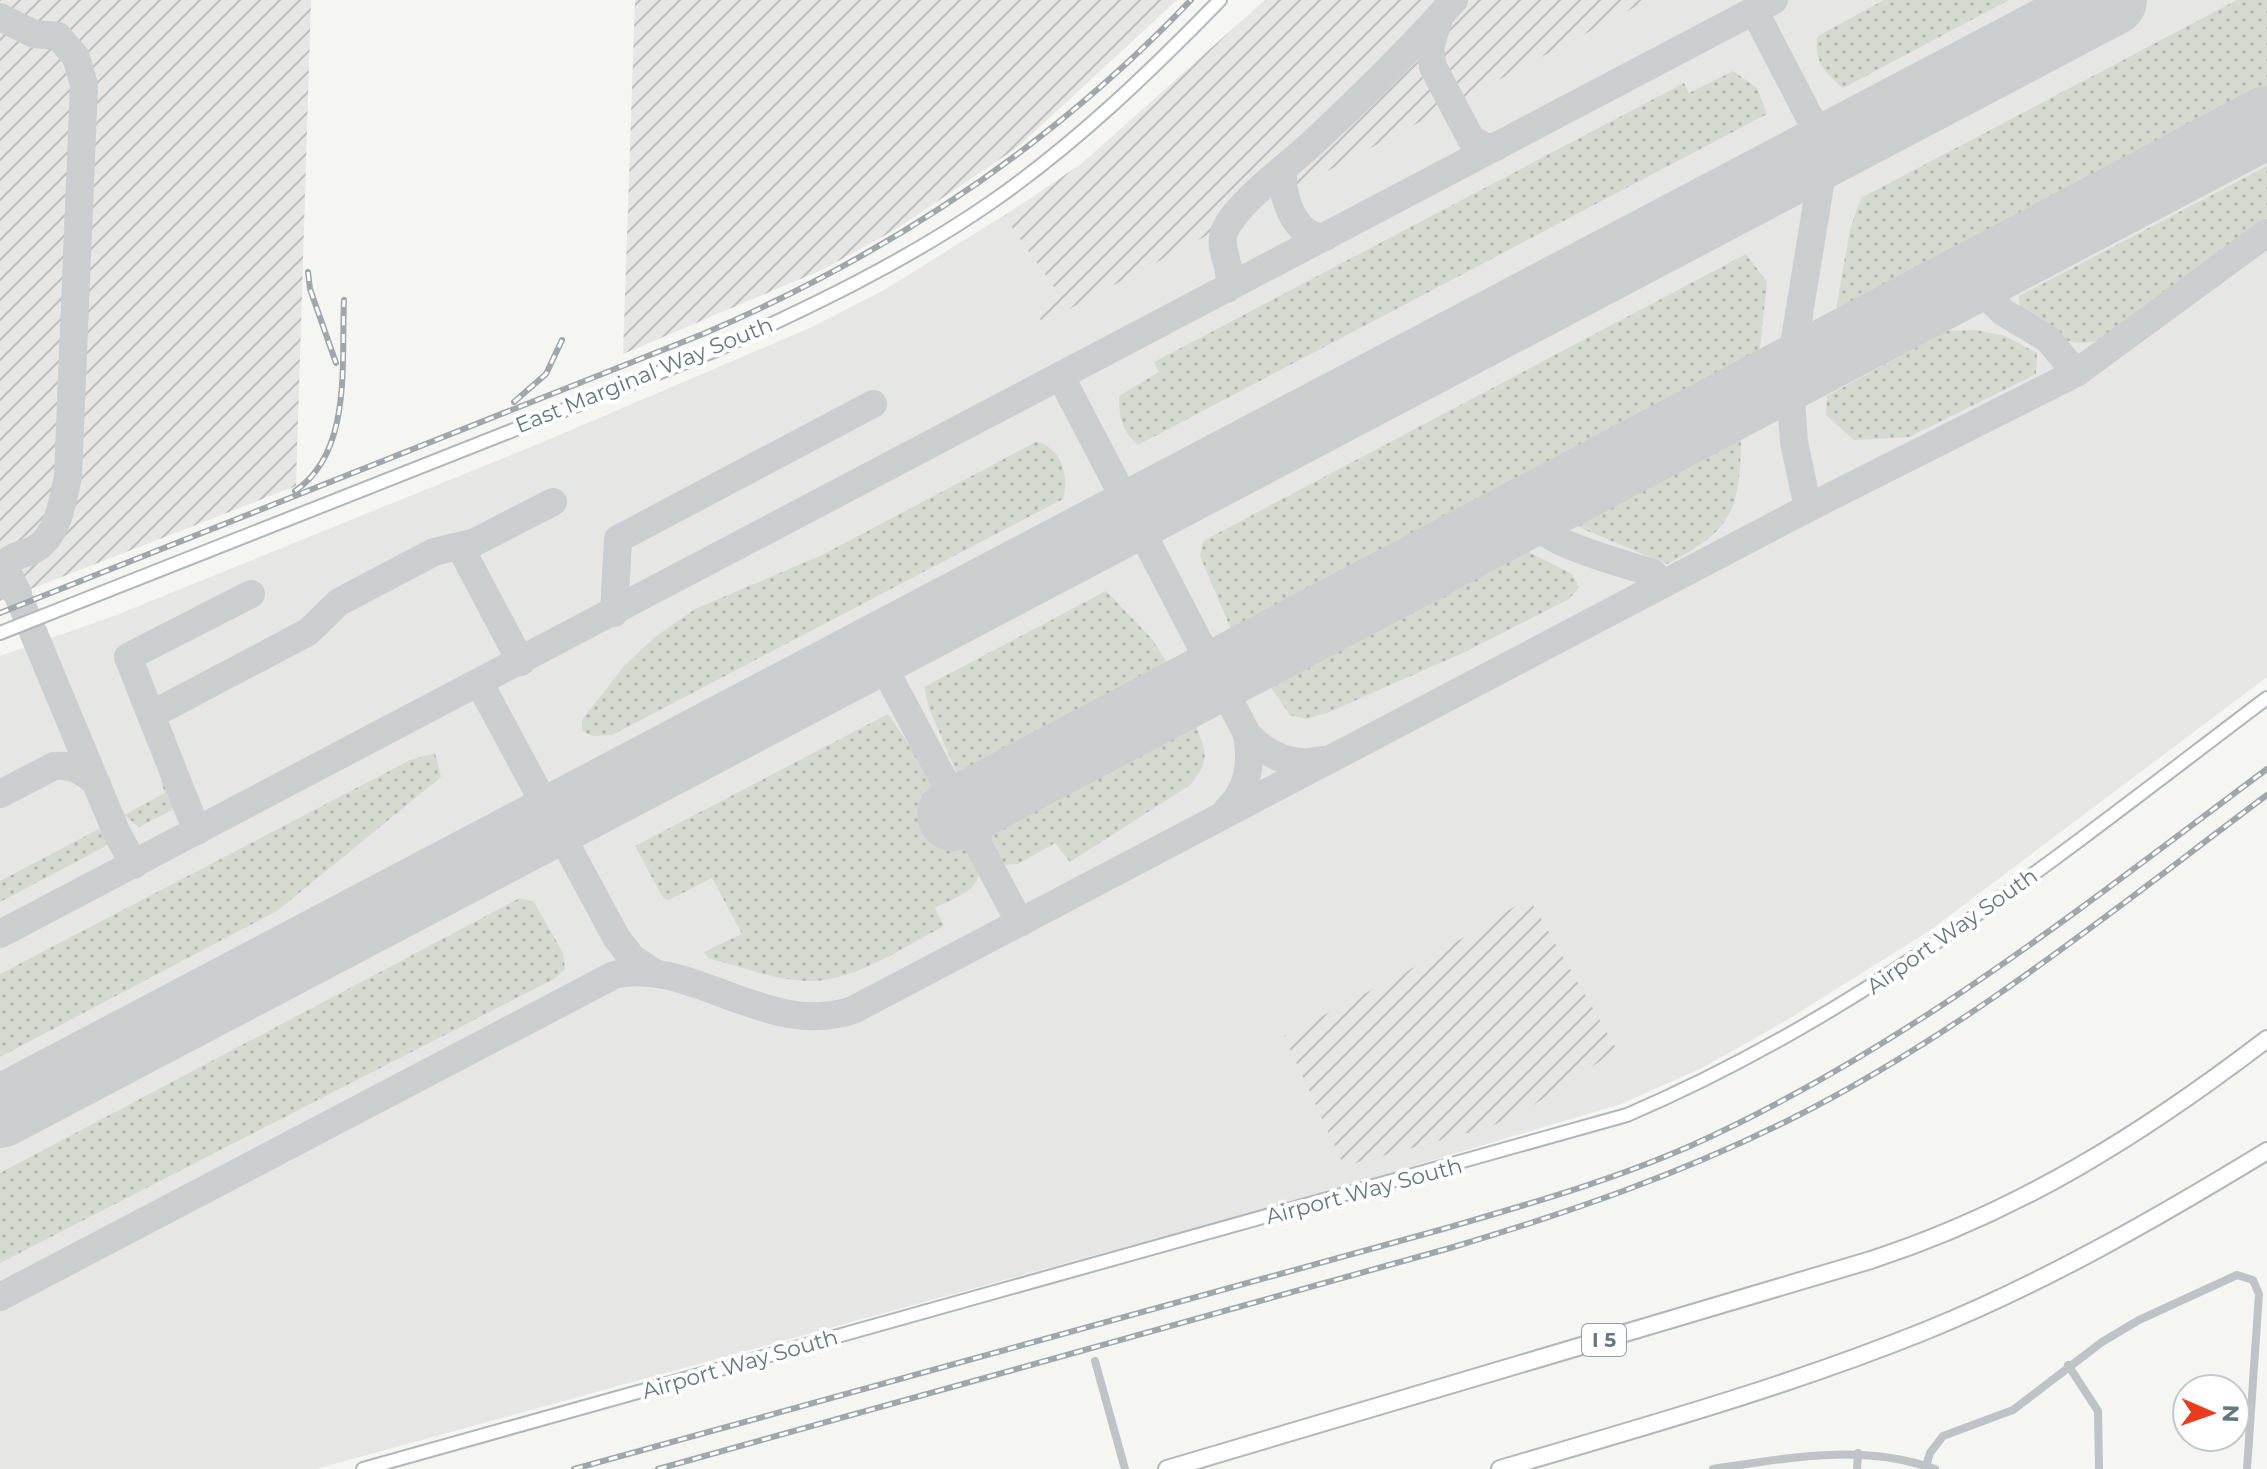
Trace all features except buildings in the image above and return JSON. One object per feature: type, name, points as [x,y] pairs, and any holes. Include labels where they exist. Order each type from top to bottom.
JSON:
[{"type":"highway","name":"I 5","points":[[1167,1469],[1871,1260],[1963,1228],[2034,1194],[2132,1137],[2267,1039]]},
{"type":"highway","points":[[1500,1469],[1770,1388],[1928,1330],[2063,1267],[2182,1203],[2267,1151]]},
{"type":"main road","name":"East Marginal Way South","points":[[0,633],[716,350],[823,301],[913,252],[993,201],[1113,105],[1220,0]]},
{"type":"main road","name":"Airport Way South","points":[[363,1469],[1627,1115],[1769,1048],[1888,978],[1981,913],[2267,698]]},
{"type":"street","points":[[1713,1469],[1825,1453],[1884,1455],[1930,1467],[1930,1453],[1943,1436],[2013,1410],[2068,1365],[2139,1320],[2229,1277],[2242,1275],[2253,1280],[2259,1294],[2247,1469]]},
{"type":"street","points":[[1095,1361],[1125,1469]]},
{"type":"street","points":[[2068,1365],[2098,1411],[2099,1469]]},
{"type":"street","points":[[1857,1469],[1858,1453]]},
{"type":"shaded area","points":[[0,0],[311,0],[296,486],[0,601]]},
{"type":"shaded area","points":[[635,0],[1177,0],[1018,147],[898,228],[824,269],[623,354]]},
{"type":"shaded area","points":[[1265,0],[2267,0],[2267,677],[1929,931],[1787,1020],[1704,1067],[1621,1104],[1343,1187],[316,1469],[0,1469],[0,656],[114,616],[543,442],[812,327],[886,289],[993,222],[1067,181]]},
{"type":"shaded area","points":[[1265,0],[1648,0],[1043,323],[1035,311],[1061,297],[1004,216],[1081,164]]},
{"type":"shaded area","points":[[1884,0],[2009,0],[1843,88],[1819,59],[1818,36]]},
{"type":"shaded area","points":[[2237,0],[2267,0],[2267,86],[1835,316],[1850,229],[1861,198]]},
{"type":"shaded area","points":[[1733,71],[1757,88],[1767,114],[1138,445],[1125,429],[1119,396],[1159,372],[1154,362],[1684,83],[1689,93]]},
{"type":"shaded area","points":[[2267,166],[2267,218],[2115,333],[2088,342],[2064,340],[2042,328],[2020,309],[2019,296]]},
{"type":"shaded area","points":[[1746,254],[1767,282],[1759,357],[1233,634],[1200,556],[1203,541]]},
{"type":"shaded area","points":[[1976,330],[2005,336],[2037,353],[2036,374],[1909,437],[1854,440],[1826,415],[1827,396],[1947,331]]},
{"type":"shaded area","points":[[1741,436],[1739,481],[1729,514],[1707,539],[1667,564],[1571,524]]},
{"type":"shaded area","points":[[1036,442],[1052,450],[1062,463],[1065,481],[1063,499],[612,735],[593,736],[582,731],[582,720],[624,666],[655,637],[695,609],[822,555]]},
{"type":"shaded area","points":[[1521,548],[1572,574],[1579,587],[1569,599],[1465,652],[1327,713],[1306,719],[1290,715],[1268,683]]},
{"type":"shaded area","points":[[1106,591],[1152,639],[1170,668],[972,772],[958,776],[929,708],[924,687]]},
{"type":"shaded area","points":[[888,714],[938,787],[931,792],[961,850],[965,849],[974,867],[979,866],[979,875],[972,887],[935,908],[944,926],[860,970],[824,980],[781,978],[708,958],[704,952],[742,934],[712,878],[669,900],[663,898],[635,846]]},
{"type":"shaded area","points":[[1193,719],[1205,754],[1202,768],[1190,785],[1070,862],[1055,843],[1018,864],[1006,865],[999,859],[986,831],[995,822]]},
{"type":"shaded area","points":[[435,753],[441,777],[277,911],[0,1057],[0,974],[410,760]]},
{"type":"shaded area","points":[[167,779],[174,809],[139,827],[124,815],[165,793],[161,781]]},
{"type":"shaded area","points":[[99,829],[108,843],[104,847],[0,902],[0,881]]},
{"type":"shaded area","points":[[520,898],[534,902],[563,953],[565,969],[554,979],[0,1263],[0,1173]]},
{"type":"shaded area","points":[[1529,898],[1617,1050],[1532,1106],[1490,1127],[1344,1166],[1284,1036],[1406,972]]},
{"type":"taxiway","points":[[1227,289],[1229,274],[1223,237],[1231,219],[1364,94],[1454,0]]},
{"type":"taxiway","points":[[0,934],[1774,0]]},
{"type":"taxiway","points":[[1754,10],[1826,149],[1789,375],[1794,442],[1808,508]]},
{"type":"taxiway","points":[[0,17],[34,34],[58,36],[76,57],[84,85],[68,476],[58,517],[49,535],[35,549],[13,557],[3,567],[5,584],[18,593]]},
{"type":"taxiway","points":[[1439,19],[1430,47],[1433,67],[1471,139],[1485,147],[1496,147]]},
{"type":"taxiway","points":[[1284,169],[1284,190],[1291,213],[1305,231],[1325,237]]},
{"type":"taxiway","points":[[0,1297],[614,975],[642,972],[671,977],[790,1014],[821,1016],[853,1010],[1808,508],[2076,373],[2267,233]]},
{"type":"taxiway","points":[[1970,279],[2003,312],[2048,339],[2076,373]]},
{"type":"taxiway","points":[[1061,377],[1247,734],[1281,758],[1301,762],[1323,760]]},
{"type":"taxiway","points":[[614,613],[618,539],[873,404]]},
{"type":"taxiway","points":[[151,715],[308,632],[339,602],[434,552],[475,542],[553,502]]},
{"type":"taxiway","points":[[1526,515],[1536,526],[1566,544],[1653,573],[1660,585]]},
{"type":"taxiway","points":[[460,547],[521,662]]},
{"type":"taxiway","points":[[11,579],[116,831],[134,865]]},
{"type":"taxiway","points":[[197,831],[128,657],[251,594]]},
{"type":"taxiway","points":[[875,651],[1020,923]]},
{"type":"taxiway","points":[[480,684],[616,937],[632,958],[656,974]]},
{"type":"taxiway","points":[[1227,810],[1240,793],[1247,775],[1247,734]]},
{"type":"taxiway","points":[[0,794],[54,766],[78,770],[97,784]]},
{"type":"taxiway","points":[[978,844],[977,817],[997,793]]},
{"type":"runway","points":[[0,1112],[2111,0]]},
{"type":"runway","points":[[953,815],[2267,122]]},
{"type":"railway","points":[[0,613],[703,334],[838,269],[902,232],[1024,149],[1082,103],[1191,0]]},
{"type":"railway","points":[[308,272],[310,289],[336,363]]},
{"type":"railway","points":[[295,491],[314,474],[327,453],[335,430],[342,377],[344,300]]},
{"type":"railway","points":[[514,402],[546,374],[562,340]]},
{"type":"railway","points":[[574,1469],[1443,1229],[1568,1192],[1660,1159],[1768,1108],[1917,1021],[2059,924],[2267,769]]},
{"type":"railway","points":[[658,1469],[1450,1248],[1666,1175],[1791,1119],[1916,1048],[2036,968],[2267,795]]}]
